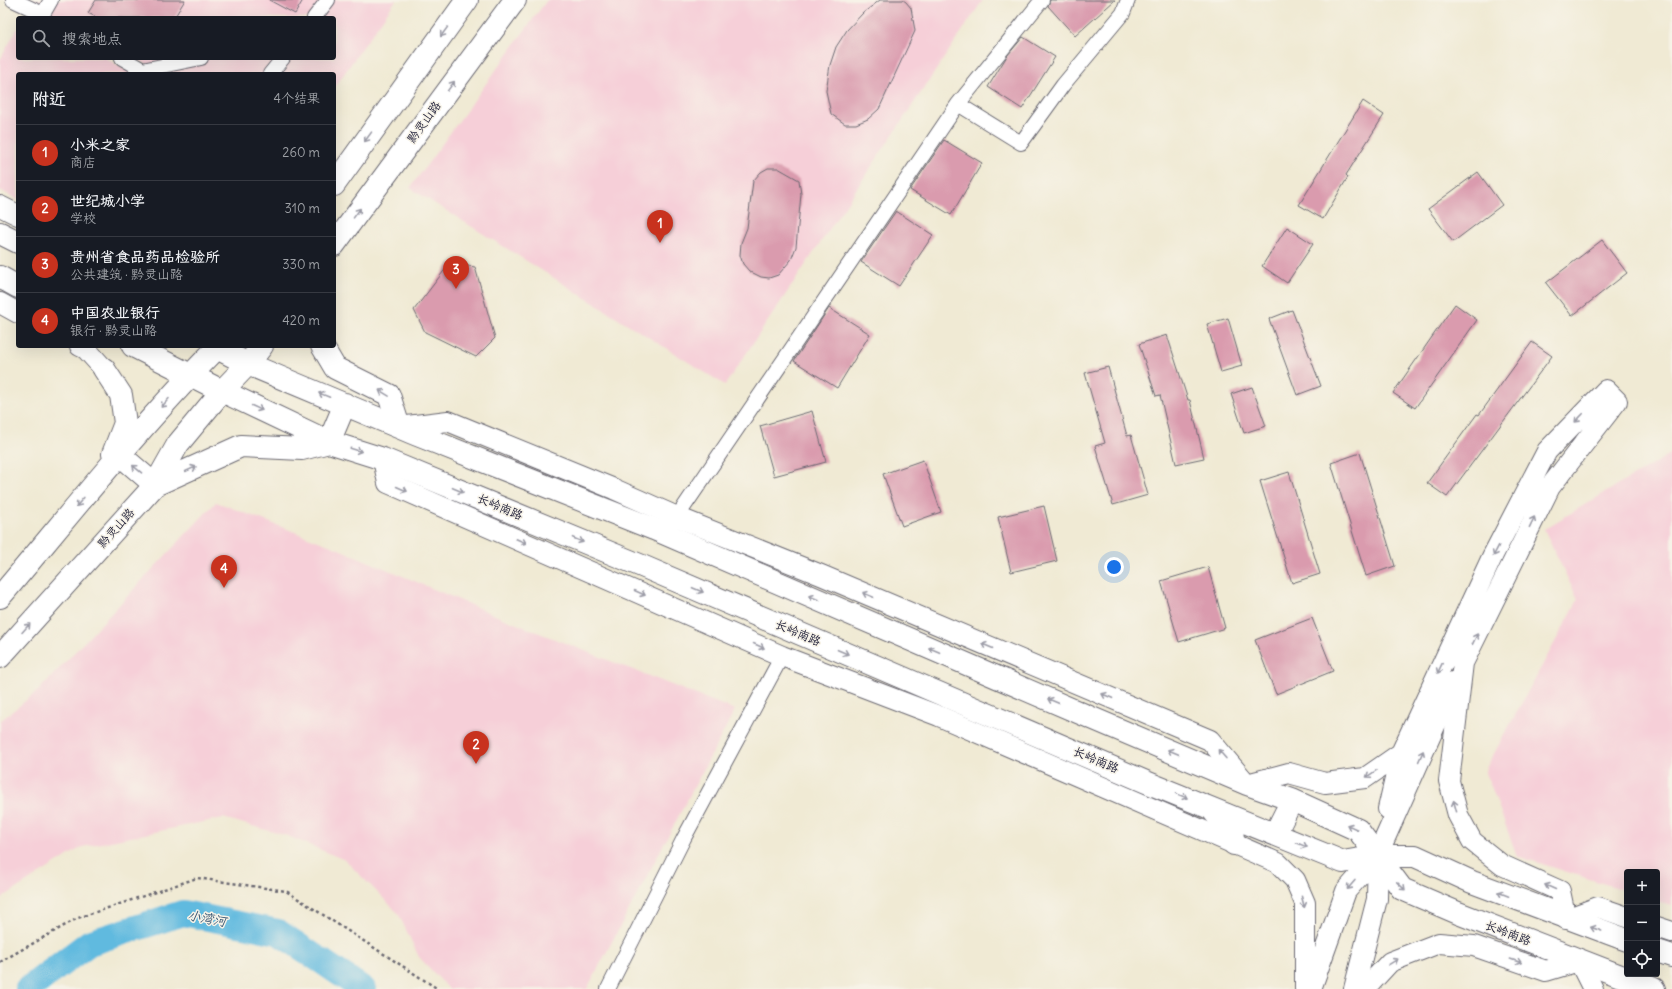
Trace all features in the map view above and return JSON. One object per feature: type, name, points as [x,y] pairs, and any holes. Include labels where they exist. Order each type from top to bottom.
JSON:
[{"type":"main road","points":[[336,182],[467,0]]},
{"type":"main road","name":"黔灵山路","points":[[336,242],[515,0]]},
{"type":"main road","points":[[0,206],[16,214]]},
{"type":"main road","points":[[0,233],[16,241]]},
{"type":"main road","points":[[0,277],[16,285]]},
{"type":"main road","points":[[0,303],[16,312]]},
{"type":"main road","points":[[88,348],[121,394],[125,423],[113,462]]},
{"type":"main road","points":[[137,348],[191,374]]},
{"type":"main road","points":[[0,597],[113,462],[216,348]]},
{"type":"main road","name":"长岭南路","points":[[219,348],[248,364],[399,427],[654,529],[1247,784],[1292,800],[1358,830],[1402,889],[1458,913],[1654,989]]},
{"type":"main road","points":[[248,364],[260,348]]},
{"type":"main road","points":[[323,348],[335,368],[389,395],[399,427],[448,421],[614,489],[677,517],[822,575],[1210,740],[1247,784],[1289,773],[1325,783],[1366,778],[1401,753]]},
{"type":"main road","name":"黔灵山路","points":[[0,657],[155,485],[178,444],[248,364]]},
{"type":"main road","name":"长岭南路","points":[[191,374],[222,392],[329,442],[383,459],[642,566],[1210,808],[1343,862],[1377,856],[1414,856],[1472,882],[1566,919],[1624,939]]},
{"type":"main road","points":[[1311,989],[1346,891],[1377,856],[1463,663],[1550,487],[1617,401],[1606,390],[1547,452],[1493,555],[1401,753],[1377,856],[1377,899],[1354,989]]},
{"type":"main road","points":[[113,462],[155,485],[241,446],[302,449],[329,442],[345,404]]},
{"type":"main road","points":[[383,459],[388,483],[782,656],[939,716],[1278,863],[1294,880],[1305,902],[1304,989]]},
{"type":"main road","points":[[1463,663],[1449,781],[1458,815],[1472,841],[1502,865],[1560,891],[1566,919],[1598,906],[1624,916]]},
{"type":"main road","points":[[1234,844],[1275,834],[1292,800]]},
{"type":"main road","points":[[1210,808],[1232,832],[1234,844]]},
{"type":"main road","points":[[1458,913],[1472,882]]},
{"type":"main road","points":[[1660,928],[1672,932]]},
{"type":"main road","points":[[1365,989],[1390,962],[1439,943],[1474,946],[1546,971],[1579,961],[1593,989]]},
{"type":"main road","points":[[1660,952],[1672,956]]},
{"type":"street","points":[[13,0],[46,16],[51,0]]},
{"type":"street","points":[[316,16],[328,0]]},
{"type":"street","points":[[677,517],[958,104],[1042,0]]},
{"type":"street","points":[[958,104],[1021,143],[1063,85],[1123,13],[1128,0]]},
{"type":"street","points":[[125,60],[146,72],[193,60]]},
{"type":"street","points":[[272,72],[281,60]]},
{"type":"street","points":[[608,989],[684,838],[782,656]]},
{"type":"path","points":[[0,962],[78,918],[197,878],[286,891],[438,989]]},
{"type":"shaded area","points":[[26,0],[396,0],[336,85],[336,72],[161,72],[139,60],[336,60],[336,16],[56,16]]},
{"type":"shaded area","points":[[547,0],[983,0],[725,385],[410,188]]},
{"type":"shaded area","points":[[16,31],[16,60],[108,60],[130,72],[16,72],[16,199],[0,190],[0,60]]},
{"type":"shaded area","points":[[1672,453],[1672,906],[1660,902],[1660,869],[1624,869],[1624,890],[1517,856],[1485,770],[1578,600],[1544,529]]},
{"type":"shaded area","points":[[216,502],[334,547],[509,621],[735,710],[587,989],[449,989],[419,957],[398,913],[345,860],[288,836],[223,818],[82,847],[0,899],[0,721],[39,690]]},
{"type":"building","points":[[96,0],[185,0],[175,16],[94,16],[88,13]]},
{"type":"building","points":[[269,0],[303,0],[295,14]]},
{"type":"building","points":[[880,0],[903,0],[906,2],[911,8],[915,31],[879,109],[868,119],[856,124],[845,124],[831,114],[826,91],[830,65],[836,47],[847,30],[863,13]]},
{"type":"building","points":[[1050,0],[1115,0],[1075,36],[1048,6]]},
{"type":"building","points":[[1023,37],[1055,57],[1022,109],[988,87],[1007,56]]},
{"type":"building","points":[[1363,101],[1384,115],[1346,175],[1348,177],[1323,219],[1299,205]]},
{"type":"building","points":[[944,140],[982,163],[951,215],[910,190]]},
{"type":"building","points":[[768,168],[778,168],[799,180],[801,194],[796,247],[791,260],[778,275],[769,278],[761,277],[749,271],[743,264],[740,255],[741,243],[747,228],[753,181],[761,172]]},
{"type":"building","points":[[1478,172],[1502,205],[1453,242],[1428,209]]},
{"type":"building","points":[[896,211],[933,235],[899,286],[861,262]]},
{"type":"building","points":[[1287,227],[1313,244],[1287,283],[1262,266]]},
{"type":"building","points":[[1602,240],[1627,273],[1572,316],[1546,283]]},
{"type":"building","points":[[450,263],[475,267],[495,338],[476,357],[425,332],[414,310]]},
{"type":"building","points":[[1455,304],[1477,320],[1415,408],[1393,393]]},
{"type":"building","points":[[829,308],[870,334],[837,388],[794,361]]},
{"type":"building","points":[[1292,310],[1321,386],[1297,395],[1269,319]]},
{"type":"building","points":[[1228,318],[1242,366],[1221,372],[1207,324]]},
{"type":"building","points":[[1167,335],[1188,400],[1190,400],[1204,458],[1176,464],[1160,395],[1156,396],[1139,344]]},
{"type":"building","points":[[1532,342],[1552,356],[1447,497],[1427,483]]},
{"type":"building","points":[[1108,367],[1127,436],[1131,435],[1148,495],[1113,505],[1095,446],[1105,443],[1085,373]]},
{"type":"building","points":[[1252,387],[1266,426],[1244,433],[1231,394]]},
{"type":"building","points":[[812,411],[826,462],[774,476],[760,426]]},
{"type":"building","points":[[1360,453],[1395,566],[1366,576],[1331,463]]},
{"type":"building","points":[[923,460],[941,512],[902,526],[883,474]]},
{"type":"building","points":[[1289,472],[1320,574],[1292,583],[1260,481]]},
{"type":"building","points":[[1044,506],[1057,561],[1011,572],[998,517]]},
{"type":"building","points":[[1208,567],[1225,628],[1179,642],[1161,581]]},
{"type":"building","points":[[1312,618],[1333,671],[1276,694],[1255,640]]},
{"type":"waterway","name":"小湾河","points":[[28,989],[89,943],[183,913],[278,932],[363,989]]},
{"type":"place","name":"小米之家","points":[[660,243]]},
{"type":"place","name":"贵州省食品药品检验所","points":[[456,289]]},
{"type":"place","name":"中国农业银行","points":[[224,588]]},
{"type":"place","name":"世纪城小学","points":[[476,764]]}]
